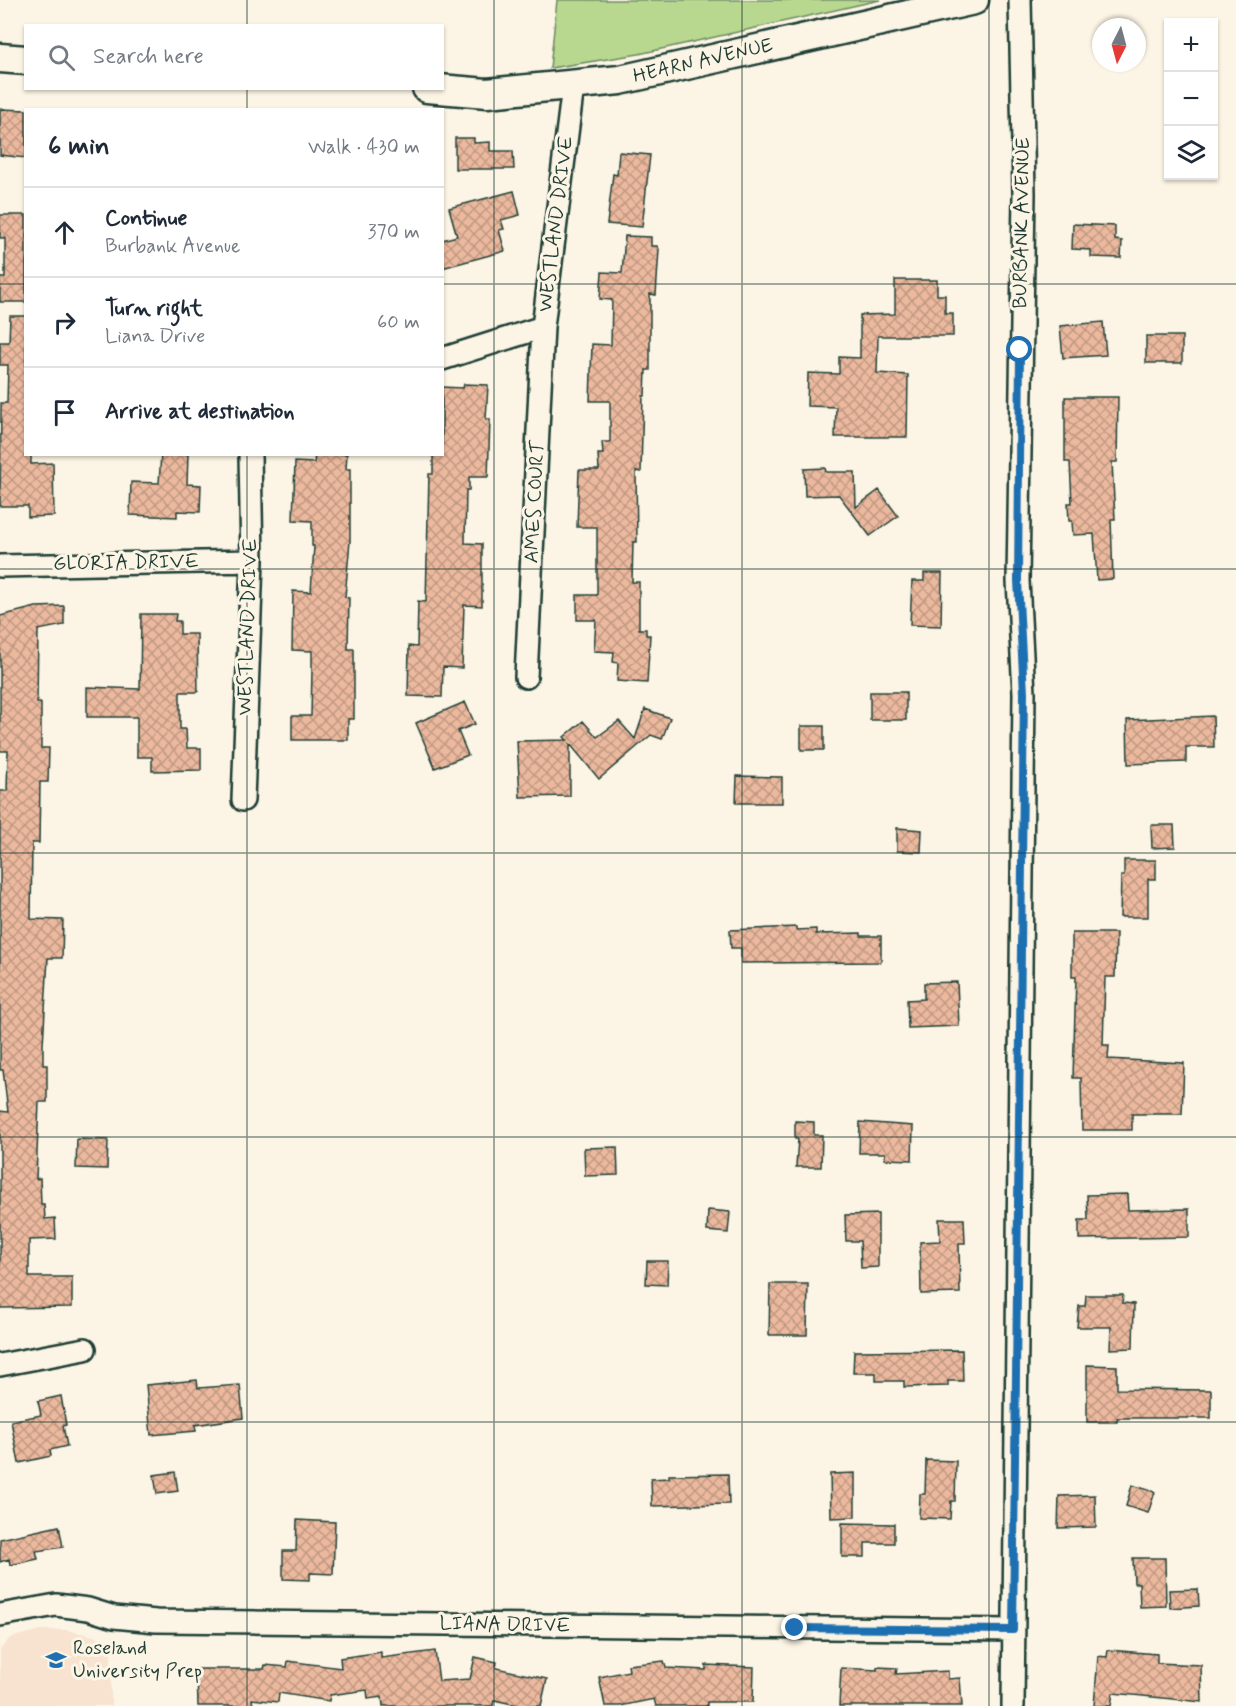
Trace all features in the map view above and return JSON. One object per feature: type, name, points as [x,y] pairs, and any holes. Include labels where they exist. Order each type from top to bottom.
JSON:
[{"type":"main road","name":"HEARN AVENUE","points":[[444,89],[487,93],[620,80],[974,0]]},
{"type":"main road","points":[[0,58],[24,60]]},
{"type":"street","name":"BURBANK AVENUE","points":[[1013,1706],[1024,693],[1018,581],[1024,194],[1020,0]]},
{"type":"street","name":"WESTLAND DRIVE","points":[[444,358],[543,327],[573,86]]},
{"type":"street","name":"AMES COURT","points":[[526,676],[543,327]]},
{"type":"street","name":"WESTLAND DRIVE","points":[[243,800],[252,561],[250,456]]},
{"type":"street","name":"GLORIA DRIVE","points":[[0,566],[252,561]]},
{"type":"street","points":[[0,1365],[85,1349]]},
{"type":"street","name":"LIANA DRIVE","points":[[0,1615],[56,1605],[88,1609],[114,1617],[156,1621],[1013,1630]]},
{"type":"shaded area","name":"Roseland University Prep","points":[[40,1630],[67,1630],[111,1640],[111,1706],[0,1706],[0,1650],[10,1638]]},
{"type":"green space","points":[[557,0],[880,0],[639,54],[550,68]]},
{"type":"building","points":[[0,109],[24,110],[24,158],[0,155]]},
{"type":"building","points":[[455,138],[474,138],[474,143],[490,142],[490,151],[513,151],[514,169],[455,169]]},
{"type":"building","points":[[619,152],[650,155],[642,227],[607,224],[613,174],[617,175]]},
{"type":"building","points":[[514,191],[520,215],[501,220],[504,229],[499,230],[505,251],[444,267],[444,239],[457,236],[449,208]]},
{"type":"building","points":[[0,215],[24,215],[24,302],[0,302],[0,278],[5,278],[5,238],[0,238]]},
{"type":"building","points":[[1073,224],[1115,226],[1115,240],[1122,241],[1121,258],[1091,257],[1091,250],[1072,249]]},
{"type":"building","points":[[625,236],[651,237],[651,246],[657,246],[659,249],[656,295],[650,294],[650,370],[646,370],[645,396],[643,396],[641,472],[636,471],[637,542],[633,542],[632,582],[639,582],[639,629],[646,629],[646,635],[650,635],[647,683],[617,681],[618,663],[613,662],[614,652],[594,651],[596,620],[577,620],[577,595],[597,595],[597,527],[577,527],[579,470],[599,470],[598,454],[603,454],[602,442],[610,442],[610,401],[590,401],[592,344],[611,345],[612,300],[600,299],[602,272],[622,273]]},
{"type":"building","points":[[895,280],[937,280],[937,295],[945,295],[945,313],[953,313],[953,336],[878,336],[877,373],[908,375],[907,437],[835,437],[836,407],[807,406],[808,373],[839,374],[839,357],[860,358],[860,315],[895,314]]},
{"type":"building","points":[[10,316],[24,316],[24,456],[31,456],[31,464],[53,463],[54,516],[28,517],[28,506],[0,506],[1,403],[7,403],[8,365],[0,365],[0,342],[9,342]]},
{"type":"building","points":[[1103,322],[1106,355],[1063,358],[1060,326]]},
{"type":"building","points":[[1146,336],[1182,336],[1182,363],[1146,363]]},
{"type":"building","points":[[464,384],[488,385],[486,419],[490,419],[488,477],[469,477],[469,490],[466,490],[465,543],[482,544],[482,606],[464,605],[462,668],[443,667],[442,697],[408,696],[409,646],[417,647],[418,601],[426,602],[429,474],[433,474],[433,456],[444,456],[444,387],[463,388]]},
{"type":"building","points":[[1065,397],[1118,397],[1117,462],[1112,462],[1115,519],[1111,519],[1113,579],[1097,580],[1094,534],[1073,535],[1072,521],[1069,521],[1068,503],[1072,503],[1070,462],[1065,462]]},
{"type":"building","points":[[161,456],[188,456],[187,484],[201,485],[200,512],[177,511],[177,517],[130,515],[131,482],[159,483]]},
{"type":"building","points":[[315,456],[347,456],[346,469],[350,469],[350,541],[345,597],[349,598],[348,649],[354,649],[354,719],[348,719],[348,740],[292,740],[292,716],[311,716],[312,651],[292,650],[293,591],[311,592],[314,546],[312,546],[312,521],[293,520],[295,462],[314,463]]},
{"type":"building","points":[[825,468],[826,472],[855,472],[856,507],[879,490],[898,516],[870,536],[839,495],[805,496],[804,469]]},
{"type":"building","points":[[924,573],[942,573],[941,626],[910,625],[912,581],[924,581]]},
{"type":"building","points":[[64,606],[64,625],[38,630],[37,703],[41,703],[41,748],[49,748],[48,782],[40,782],[39,843],[32,843],[31,919],[63,920],[62,958],[48,958],[43,1045],[43,1065],[47,1065],[47,1102],[39,1102],[36,1179],[40,1178],[41,1204],[44,1204],[45,1219],[55,1218],[56,1239],[29,1240],[29,1277],[72,1277],[72,1307],[0,1308],[0,1111],[8,1112],[3,1070],[0,1070],[0,791],[7,791],[8,751],[0,751],[0,616],[36,607]]},
{"type":"building","points":[[141,614],[176,614],[175,621],[180,621],[180,634],[197,634],[198,692],[180,692],[180,729],[186,729],[187,748],[201,748],[201,770],[152,771],[152,757],[137,757],[137,717],[87,717],[87,687],[140,689]]},
{"type":"building","points":[[870,692],[906,692],[906,720],[870,720]]},
{"type":"building","points":[[465,702],[475,724],[458,731],[468,755],[435,768],[416,723]]},
{"type":"building","points":[[645,709],[670,718],[662,739],[651,735],[599,779],[570,744],[570,796],[520,797],[517,741],[567,740],[564,737],[583,721],[597,737],[619,721],[635,739]]},
{"type":"building","points":[[1213,716],[1214,747],[1186,747],[1186,762],[1128,764],[1127,720]]},
{"type":"building","points":[[801,726],[824,726],[824,750],[801,750]]},
{"type":"building","points":[[737,776],[782,777],[782,803],[736,803]]},
{"type":"building","points":[[1151,825],[1174,825],[1175,847],[1152,848]]},
{"type":"building","points":[[897,828],[922,830],[921,852],[897,851]]},
{"type":"building","points":[[1124,860],[1156,860],[1156,879],[1148,879],[1148,917],[1120,917],[1121,876],[1124,876]]},
{"type":"building","points":[[796,927],[796,930],[816,929],[816,934],[861,933],[861,936],[881,936],[881,962],[741,963],[741,948],[731,948],[730,930]]},
{"type":"building","points":[[1072,933],[1116,933],[1115,977],[1105,977],[1103,1045],[1109,1045],[1108,1059],[1184,1063],[1182,1114],[1132,1114],[1132,1130],[1082,1130],[1081,1078],[1073,1078],[1076,977],[1072,977]]},
{"type":"building","points":[[957,982],[959,1026],[908,1028],[907,1000],[924,999],[924,983]]},
{"type":"building","points":[[795,1121],[814,1122],[814,1135],[822,1135],[821,1167],[796,1167],[798,1139],[795,1139]]},
{"type":"building","points":[[860,1122],[913,1126],[912,1160],[885,1159],[885,1153],[859,1153]]},
{"type":"building","points":[[77,1139],[108,1140],[107,1169],[76,1168]]},
{"type":"building","points":[[617,1147],[618,1175],[585,1176],[584,1148]]},
{"type":"building","points":[[1127,1194],[1128,1210],[1189,1209],[1189,1237],[1079,1239],[1079,1220],[1088,1220],[1087,1195]]},
{"type":"building","points":[[708,1210],[730,1212],[728,1233],[707,1231]]},
{"type":"building","points":[[878,1214],[878,1267],[861,1268],[860,1241],[846,1241],[845,1215]]},
{"type":"building","points":[[939,1219],[964,1219],[965,1243],[959,1243],[960,1293],[921,1294],[920,1242],[940,1241]]},
{"type":"building","points":[[647,1261],[668,1261],[667,1285],[646,1284]]},
{"type":"building","points":[[770,1284],[808,1284],[807,1335],[769,1335]]},
{"type":"building","points":[[1086,1295],[1123,1295],[1122,1303],[1134,1304],[1133,1348],[1110,1349],[1111,1327],[1077,1327],[1079,1306],[1085,1306]]},
{"type":"building","points":[[962,1350],[963,1381],[948,1381],[948,1386],[904,1387],[904,1381],[876,1381],[876,1373],[853,1373],[854,1351]]},
{"type":"building","points":[[1087,1365],[1117,1366],[1117,1389],[1211,1390],[1211,1418],[1117,1418],[1117,1422],[1087,1422]]},
{"type":"building","points":[[197,1380],[198,1388],[240,1385],[243,1418],[195,1425],[196,1431],[151,1435],[146,1385]]},
{"type":"building","points":[[61,1396],[67,1446],[50,1450],[51,1456],[19,1463],[11,1421],[41,1415],[38,1401]]},
{"type":"building","points":[[926,1460],[956,1461],[955,1501],[951,1501],[950,1519],[919,1518],[920,1494],[925,1494]]},
{"type":"building","points":[[175,1472],[178,1491],[157,1494],[154,1475]]},
{"type":"building","points":[[855,1473],[855,1517],[831,1518],[830,1474]]},
{"type":"building","points":[[728,1474],[729,1504],[652,1506],[651,1479],[669,1478],[669,1475]]},
{"type":"building","points":[[1132,1485],[1155,1492],[1148,1513],[1126,1506]]},
{"type":"building","points":[[1095,1495],[1096,1527],[1058,1528],[1059,1496]]},
{"type":"building","points":[[297,1520],[335,1522],[333,1574],[310,1573],[310,1580],[283,1579],[283,1551],[296,1551]]},
{"type":"building","points":[[842,1523],[894,1524],[894,1543],[865,1543],[865,1557],[842,1557]]},
{"type":"building","points":[[59,1526],[63,1547],[36,1551],[38,1559],[10,1565],[9,1559],[0,1562],[0,1539]]},
{"type":"building","points":[[1133,1558],[1165,1558],[1166,1606],[1140,1607],[1139,1583],[1134,1583]]},
{"type":"building","points":[[1198,1589],[1199,1606],[1170,1608],[1169,1590]]},
{"type":"building","points":[[1108,1650],[1157,1654],[1157,1663],[1201,1665],[1202,1702],[1113,1693],[1111,1706],[1094,1706],[1098,1656],[1107,1657]]},
{"type":"building","points":[[435,1651],[439,1681],[470,1679],[475,1657],[497,1662],[496,1668],[547,1679],[541,1706],[522,1706],[494,1700],[493,1706],[383,1706],[382,1697],[368,1699],[367,1690],[330,1695],[329,1701],[279,1693],[278,1702],[252,1699],[253,1706],[198,1706],[197,1669],[264,1669],[265,1665],[287,1667],[288,1661],[341,1668],[340,1658],[381,1652],[381,1658]]},
{"type":"building","points":[[664,1661],[666,1668],[706,1670],[706,1665],[754,1667],[753,1702],[707,1702],[707,1706],[656,1706],[654,1699],[620,1706],[605,1706],[599,1677],[629,1671],[628,1665]]},
{"type":"building","points":[[877,1667],[897,1668],[896,1674],[948,1671],[948,1679],[960,1678],[962,1706],[839,1706],[841,1668],[877,1670]]},
{"type":"place","name":"Roseland University Prep","points":[[56,1660]]},
{"type":"route","points":[[795,1628],[1013,1630],[1024,693],[1018,581],[1020,350]]}]
